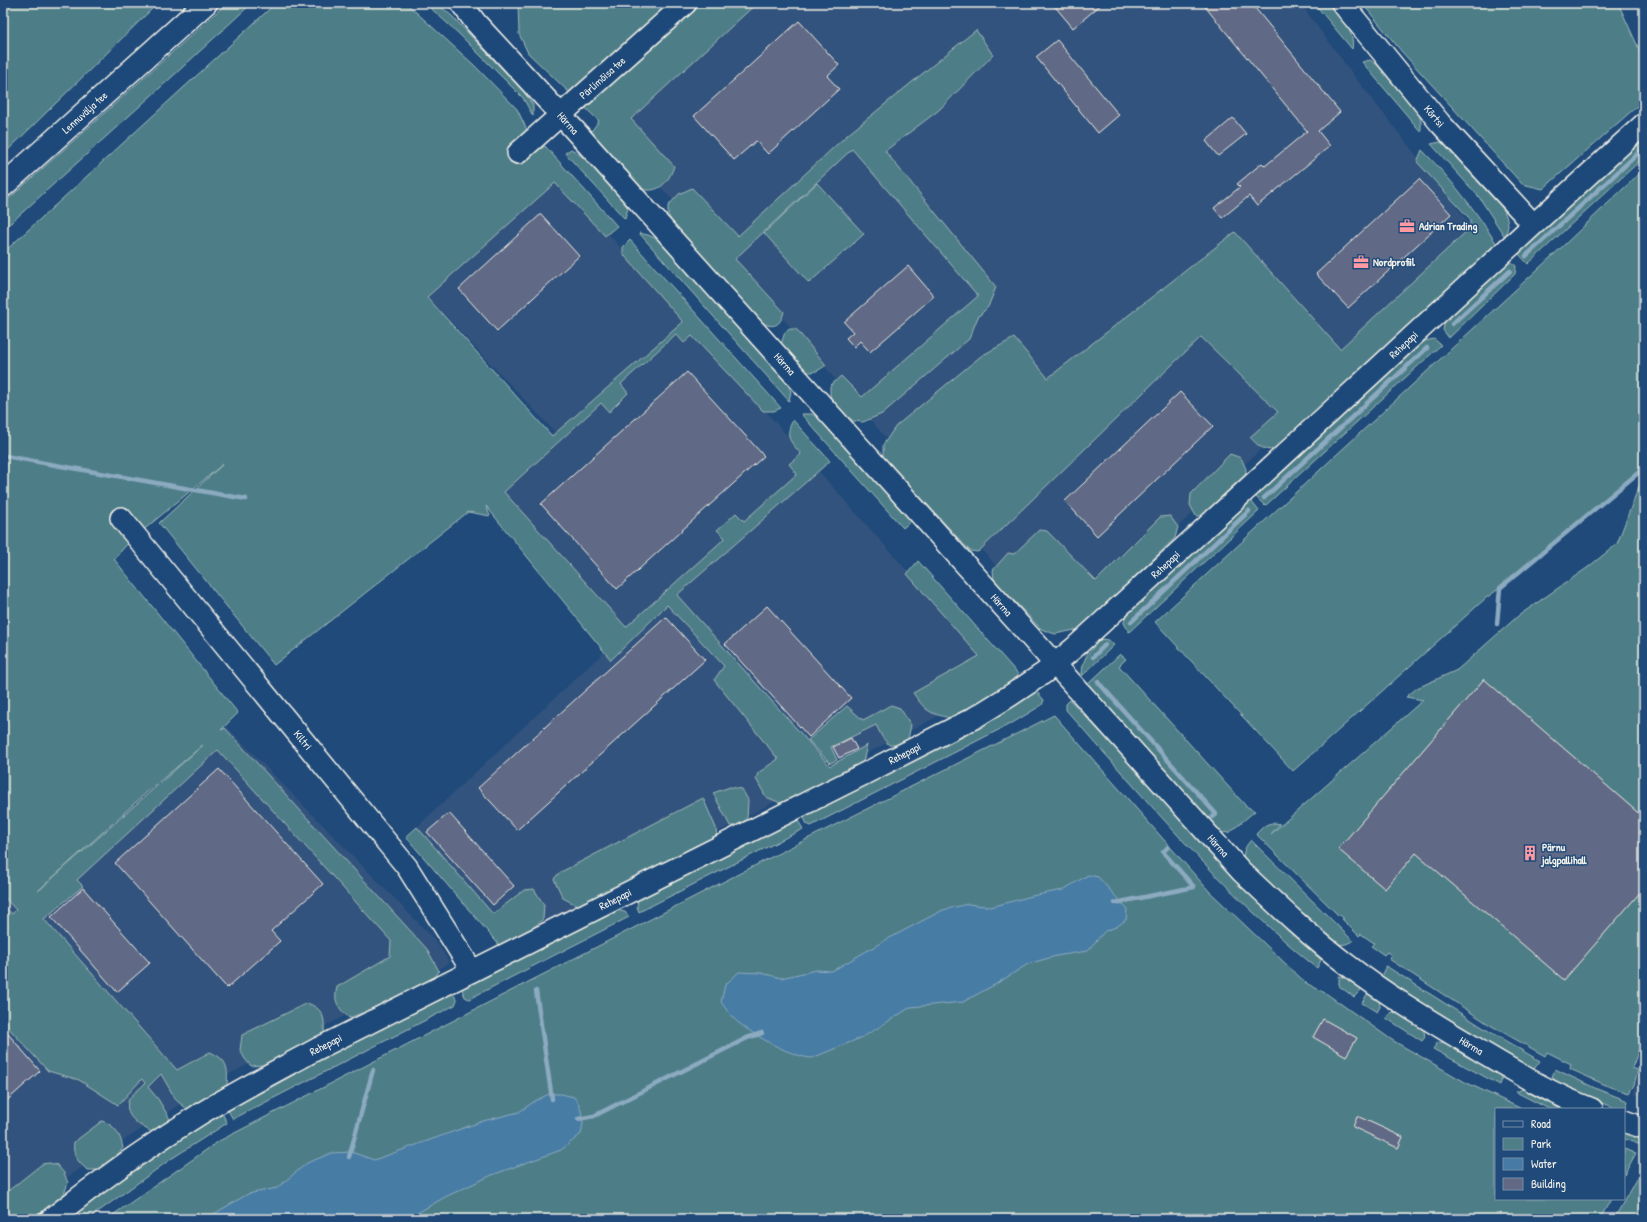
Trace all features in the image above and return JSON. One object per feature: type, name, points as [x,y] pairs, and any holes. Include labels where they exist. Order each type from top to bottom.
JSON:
[{"type":"main road","name":"Lennuvälja tee","points":[[165,39],[196,3]]},
{"type":"main road","name":"Lennuvälja tee","points":[[3,186],[206,3]]},
{"type":"street","name":"Härma","points":[[451,3],[476,23]]},
{"type":"street","name":"Härma","points":[[461,3],[476,23],[560,114],[1241,871],[1294,921],[1340,960],[1371,982],[1433,1022],[1531,1081],[1590,1108]]},
{"type":"street","name":"Pärlimõisa tee","points":[[518,153],[686,3]]},
{"type":"street","name":"Kõrtsi","points":[[1342,3],[1440,123],[1534,224]]},
{"type":"street","name":"Rehepapi","points":[[51,1219],[144,1150],[201,1114],[318,1049],[862,775],[961,724],[1011,695],[1054,664],[1099,626],[1644,124]]},
{"type":"street","name":"Kiltri","points":[[121,518],[407,867],[472,971]]},
{"type":"street","points":[[1625,1121],[1644,1128]]},
{"type":"shaded area","points":[[736,3],[1300,3],[1358,81],[1484,242],[1071,626],[1046,624],[788,324],[603,125]]},
{"type":"shaded area","points":[[550,168],[1005,681],[500,946],[406,837],[604,652],[605,643],[485,504],[503,481],[554,431],[418,287]]},
{"type":"shaded area","points":[[226,726],[434,939],[450,963],[214,1082],[3,1219],[3,896],[16,910],[147,792]]},
{"type":"shaded area","points":[[1644,1051],[1644,1097],[1634,1094]]},
{"type":"green space","points":[[3,3],[158,3],[3,155]]},
{"type":"green space","points":[[227,3],[252,3],[3,230],[3,204]]},
{"type":"green space","points":[[276,3],[406,3],[474,65],[517,109],[537,151],[545,146],[617,226],[605,236],[555,183],[427,297],[552,436],[683,322],[623,254],[623,247],[630,240],[781,408],[774,411],[763,411],[692,336],[684,343],[676,334],[621,384],[628,393],[609,412],[601,403],[504,492],[626,627],[725,538],[717,530],[736,513],[744,521],[797,474],[789,464],[801,454],[791,442],[789,435],[790,426],[793,420],[830,461],[677,595],[830,766],[867,745],[863,762],[783,804],[766,797],[756,779],[758,773],[778,759],[714,680],[724,666],[667,605],[611,660],[486,506],[490,516],[468,512],[274,665],[159,523],[223,464],[129,542],[114,559],[238,713],[221,730],[225,728],[427,949],[439,971],[434,979],[378,1007],[349,1018],[345,1014],[336,1001],[337,987],[390,956],[391,941],[218,750],[77,880],[83,886],[44,919],[177,1070],[210,1052],[224,1061],[226,1065],[227,1086],[187,1109],[176,1100],[161,1074],[148,1087],[158,1099],[170,1119],[158,1130],[152,1132],[142,1127],[133,1120],[127,1105],[132,1095],[145,1083],[142,1079],[118,1105],[79,1080],[48,1071],[3,1022],[3,930],[8,925],[3,920],[3,904],[12,914],[16,910],[3,896],[3,253]],"holes":[[[203,745],[38,891],[147,792]]]},
{"type":"green space","points":[[425,3],[437,3],[453,17],[524,92],[533,105],[533,116],[523,98],[458,33]]},
{"type":"green space","points":[[518,3],[757,3],[631,119],[674,166],[666,182],[658,188],[647,190],[641,189],[589,134],[599,121],[528,53],[519,34]]},
{"type":"green space","points":[[1314,3],[1329,3],[1346,24],[1352,36],[1352,49]]},
{"type":"green space","points":[[1362,3],[1618,3],[1644,60],[1644,100],[1543,189],[1522,184],[1402,52]]},
{"type":"green space","points":[[976,30],[993,55],[939,110],[885,151],[996,287],[988,307],[978,317],[969,339],[882,414],[863,422],[853,421],[834,405],[830,395],[830,386],[841,376],[862,397],[978,296],[852,149],[735,259],[784,312],[781,320],[773,326],[760,322],[673,223],[668,215],[668,206],[679,194],[692,188],[738,236],[846,136]]},
{"type":"green space","points":[[1370,60],[1376,64],[1419,114],[1421,132],[1362,62]]},
{"type":"green space","points":[[1644,139],[1644,157],[1528,264],[1518,253]]},
{"type":"green space","points":[[1440,142],[1448,146],[1474,172],[1501,205],[1508,225],[1505,237],[1479,197],[1431,144]]},
{"type":"green space","points":[[571,149],[594,167],[622,200],[628,208],[625,219],[565,153]]},
{"type":"green space","points":[[1422,150],[1462,194],[1496,243],[1489,252],[1273,450],[1260,446],[1250,437],[1278,412],[1201,337],[978,552],[970,551],[883,456],[883,445],[896,426],[981,356],[1014,338],[1048,378],[1235,232],[1340,349],[1470,228],[1470,219],[1417,162]]},
{"type":"green space","points":[[1644,169],[1644,468],[1486,598],[1293,771],[1155,622],[1563,246]]},
{"type":"green space","points":[[817,183],[864,234],[809,283],[764,233]]},
{"type":"green space","points":[[639,233],[657,239],[786,381],[791,391],[789,401]]},
{"type":"green space","points":[[1510,261],[1516,266],[1515,274],[1449,338],[1443,330],[1445,320]]},
{"type":"green space","points":[[790,329],[796,329],[826,365],[816,371],[805,371],[781,344],[785,332]]},
{"type":"green space","points":[[1434,339],[1441,345],[1265,506],[1255,496],[1425,341]]},
{"type":"green space","points":[[801,414],[812,414],[822,421],[911,521],[903,528]]},
{"type":"green space","points":[[1230,454],[1241,458],[1246,469],[1245,478],[1204,516],[1196,516],[1190,505],[1191,494]]},
{"type":"green space","points":[[1644,473],[1644,1036],[1632,1068],[1638,1070],[1634,1085],[1629,1093],[1610,1087],[1570,1069],[1571,1064],[1547,1052],[1545,1056],[1490,1025],[1389,959],[1391,955],[1387,952],[1384,955],[1371,946],[1374,943],[1361,934],[1359,936],[1342,919],[1344,919],[1340,915],[1338,915],[1256,834],[1269,824],[1280,824],[1271,834],[1423,700],[1406,697],[1417,688],[1457,670],[1518,616],[1587,568],[1617,544]]},
{"type":"green space","points":[[1251,501],[1259,511],[1129,632],[1124,623],[1125,616]]},
{"type":"green space","points":[[1170,516],[1178,527],[1175,538],[1080,629],[1055,634],[1041,629],[994,580],[993,570],[1008,553],[1014,554],[1039,530],[1047,531],[1096,581],[1160,517]]},
{"type":"green space","points":[[918,561],[1018,674],[1004,688],[950,718],[932,713],[921,704],[913,693],[979,656],[907,574]]},
{"type":"green space","points":[[1101,639],[1108,640],[1114,645],[1082,676],[1083,664],[1087,655]]},
{"type":"green space","points":[[1120,654],[1126,659],[1119,666],[1246,806],[1255,811],[1230,832],[1222,833],[1086,686]]},
{"type":"green space","points":[[1036,691],[1044,700],[1042,705],[1014,722],[811,826],[807,824],[803,816],[937,748]]},
{"type":"green space","points":[[1070,700],[1134,768],[1194,836],[1250,893],[1321,960],[1317,968],[1249,909],[1186,844],[1066,710],[1066,704]]},
{"type":"green space","points":[[891,705],[900,708],[911,725],[908,739],[896,745],[889,745],[882,737],[876,725],[831,747],[837,760],[830,763],[808,740],[847,706],[863,720]]},
{"type":"green space","points":[[1054,715],[1209,891],[1306,983],[1327,994],[1392,1040],[1465,1082],[1520,1108],[1495,1108],[1495,1200],[1610,1200],[1600,1219],[107,1219],[219,1141],[791,847]]},
{"type":"green space","points":[[730,787],[742,789],[748,800],[747,819],[738,826],[730,826],[713,793]]},
{"type":"green space","points":[[703,798],[716,828],[717,838],[580,907],[563,898],[554,879],[559,873]]},
{"type":"green space","points":[[797,819],[803,829],[639,912],[637,907],[638,898]]},
{"type":"green space","points":[[417,827],[493,914],[524,890],[534,889],[544,905],[543,919],[532,929],[500,946],[406,837]]},
{"type":"green space","points":[[1251,840],[1353,941],[1338,945],[1301,916],[1244,862],[1244,850]]},
{"type":"green space","points":[[617,910],[625,912],[629,917],[469,999],[465,997],[461,987]]},
{"type":"green space","points":[[1386,966],[1487,1030],[1540,1061],[1534,1069],[1526,1067],[1436,1012],[1381,976]]},
{"type":"green space","points":[[1339,976],[1352,980],[1364,987],[1354,997],[1339,986]]},
{"type":"green space","points":[[1369,991],[1379,999],[1380,1007],[1377,1012],[1362,1003]]},
{"type":"green space","points":[[452,992],[457,1000],[455,1005],[233,1119],[227,1109]]},
{"type":"green space","points":[[307,1003],[313,1005],[320,1011],[324,1019],[324,1035],[262,1065],[251,1066],[240,1050],[242,1035]]},
{"type":"green space","points":[[1394,1012],[1411,1019],[1422,1028],[1425,1037],[1422,1041],[1386,1018],[1390,1013]]},
{"type":"green space","points":[[1438,1042],[1448,1043],[1499,1074],[1502,1079],[1500,1085],[1433,1049]]},
{"type":"green space","points":[[1555,1069],[1597,1089],[1628,1101],[1626,1108],[1615,1108],[1560,1086],[1552,1077]]},
{"type":"green space","points":[[1523,1089],[1531,1091],[1568,1108],[1547,1108],[1516,1092]]},
{"type":"green space","points":[[222,1113],[227,1123],[171,1159],[88,1219],[69,1219],[163,1150]]},
{"type":"green space","points":[[102,1121],[111,1125],[117,1131],[123,1148],[118,1154],[97,1170],[87,1170],[78,1161],[75,1155],[74,1142]]},
{"type":"green space","points":[[1625,1131],[1644,1136],[1644,1142],[1641,1145],[1625,1139]]},
{"type":"green space","points":[[1625,1149],[1636,1153],[1625,1173]]},
{"type":"green space","points":[[49,1163],[57,1165],[64,1173],[68,1183],[64,1194],[34,1219],[3,1219],[3,1192],[8,1191],[42,1164]]},
{"type":"green space","points":[[1644,1165],[1644,1219],[1614,1219]]},
{"type":"water","points":[[1088,875],[1098,877],[1127,909],[1126,920],[1116,927],[1105,931],[1087,951],[1056,956],[1028,964],[963,1002],[911,1007],[863,1037],[812,1058],[804,1057],[784,1050],[754,1034],[734,1019],[721,1002],[725,985],[739,972],[761,973],[781,978],[816,970],[832,971],[884,941],[943,910],[968,904],[991,907],[1032,896],[1063,890]]},
{"type":"water","points":[[549,1094],[561,1094],[574,1097],[579,1104],[582,1115],[583,1123],[581,1134],[561,1150],[492,1175],[445,1197],[407,1219],[205,1219],[248,1194],[277,1188],[307,1163],[332,1153],[351,1152],[374,1160],[483,1121],[519,1112],[535,1101]]},
{"type":"building","points":[[1052,3],[1103,3],[1073,28]]},
{"type":"building","points":[[1202,3],[1251,3],[1340,112],[1318,131],[1330,146],[1257,206],[1249,196],[1222,218],[1214,208],[1240,187],[1237,184],[1262,163],[1265,166],[1307,131]]},
{"type":"building","points":[[799,21],[839,65],[827,76],[839,89],[768,154],[756,141],[734,160],[694,116]]},
{"type":"building","points":[[1057,40],[1119,115],[1098,133],[1036,57]]},
{"type":"building","points":[[1233,118],[1246,134],[1218,156],[1206,141]]},
{"type":"building","points":[[1419,179],[1451,214],[1348,308],[1316,274]]},
{"type":"building","points":[[541,214],[579,256],[497,331],[459,289]]},
{"type":"building","points":[[908,266],[934,296],[870,352],[860,341],[854,347],[846,338],[853,332],[844,322]]},
{"type":"building","points":[[687,372],[764,456],[617,589],[541,504]]},
{"type":"building","points":[[1180,392],[1213,426],[1097,536],[1065,501]]},
{"type":"building","points":[[767,606],[851,698],[809,737],[725,644]]},
{"type":"building","points":[[666,617],[705,660],[517,830],[478,788]]},
{"type":"building","name":"Pärnu jalgpallihall","points":[[1484,679],[1644,818],[1644,888],[1564,980],[1416,853],[1385,889],[1338,849]]},
{"type":"building","points":[[851,738],[857,749],[839,758],[833,747]]},
{"type":"building","points":[[219,769],[323,884],[271,931],[280,941],[227,988],[115,863]]},
{"type":"building","points":[[449,813],[514,886],[493,905],[427,832]]},
{"type":"building","points":[[83,888],[150,963],[117,992],[51,917]]},
{"type":"building","points":[[1323,1019],[1357,1038],[1346,1056],[1313,1037]]},
{"type":"building","points":[[3,1028],[40,1071],[3,1104]]},
{"type":"building","points":[[1357,1116],[1403,1137],[1398,1148],[1353,1127]]},
{"type":"waterway","points":[[1526,256],[1644,148]]},
{"type":"waterway","points":[[1452,324],[1510,271]]},
{"type":"waterway","points":[[1264,498],[1427,348]]},
{"type":"waterway","points":[[3,458],[5,456],[246,499]]},
{"type":"waterway","points":[[1497,624],[1500,588],[1644,468]]},
{"type":"waterway","points":[[1131,622],[1249,511]]},
{"type":"waterway","points":[[1093,657],[1105,645]]},
{"type":"waterway","points":[[1098,682],[1216,814],[1212,817]]},
{"type":"waterway","points":[[1115,903],[1194,887],[1163,852],[1168,847]]},
{"type":"waterway","points":[[536,991],[552,1099]]},
{"type":"waterway","points":[[578,1119],[594,1116],[747,1038],[762,1033]]},
{"type":"waterway","points":[[349,1157],[373,1070]]},
{"type":"place","name":"Adrian Trading","points":[[1407,226]]},
{"type":"place","name":"Nordprofiil","points":[[1361,262]]},
{"type":"place","name":"Pärnu jalgpallihall","points":[[1530,853]]}]
